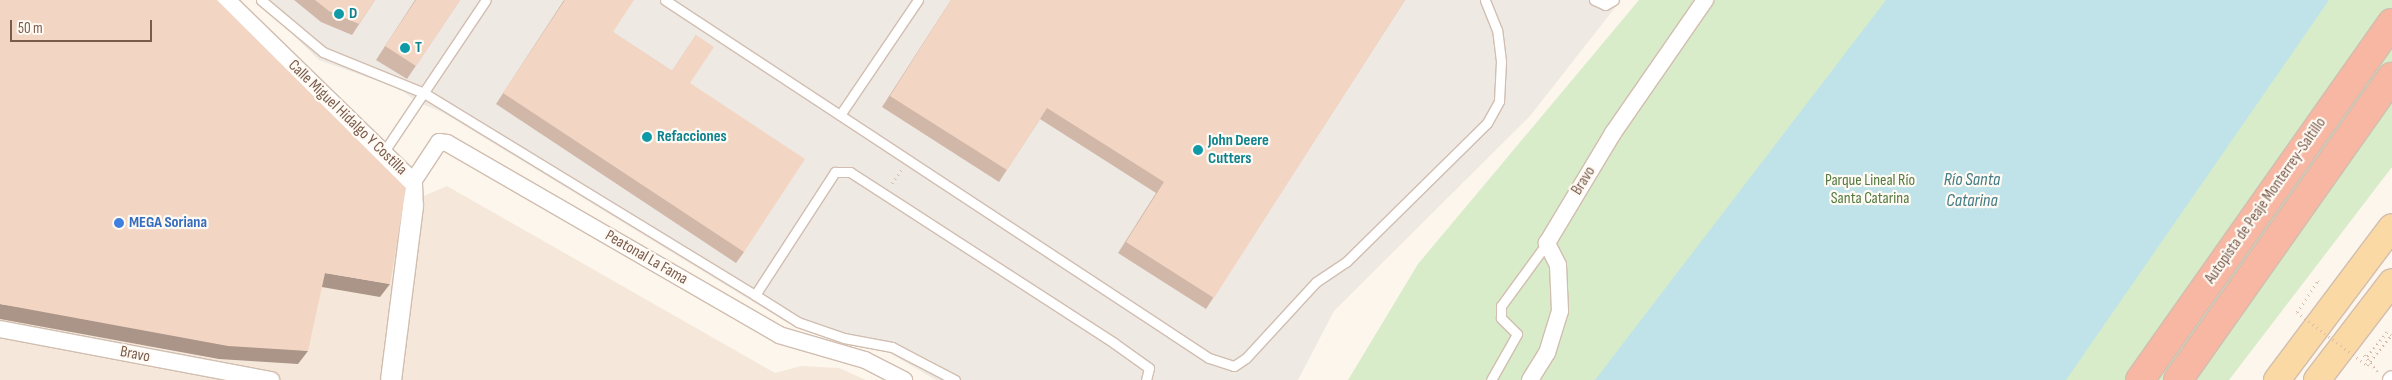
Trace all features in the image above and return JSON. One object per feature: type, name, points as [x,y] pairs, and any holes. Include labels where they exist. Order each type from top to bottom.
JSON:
[{"type":"highway","name":"Autopista de Peaje Monterrey-Saltillo","points":[[2140,380],[2392,23]]},
{"type":"highway","name":"Autopista de Peaje Monterrey-Saltillo","points":[[2178,380],[2392,77]]},
{"type":"main road","points":[[2276,380],[2392,227]]},
{"type":"main road","points":[[2317,380],[2392,282]]},
{"type":"street","name":"Calle Miguel Hidalgo Y Costilla","points":[[224,0],[412,182],[413,206],[391,380]]},
{"type":"street","name":"Bravo","points":[[1547,243],[1613,133],[1705,0]]},
{"type":"street","name":"Peatonal La Fama","points":[[412,182],[439,142],[447,142],[780,335],[904,380]]},
{"type":"street","points":[[1530,380],[1547,353],[1560,311],[1558,265],[1547,243]]},
{"type":"street","name":"Bravo","points":[[0,329],[271,380]]},
{"type":"lane","points":[[261,0],[324,52],[424,93],[798,322],[844,338],[892,347],[955,380]]},
{"type":"lane","points":[[383,152],[486,0]]},
{"type":"lane","points":[[665,0],[1209,358],[1234,366],[1246,358],[1316,282],[1346,262],[1487,124],[1499,101],[1501,61],[1497,30],[1486,0]]},
{"type":"lane","points":[[840,115],[918,0]]},
{"type":"lane","points":[[1594,0],[1605,5],[1614,0]]},
{"type":"lane","points":[[755,295],[835,172],[850,172],[1146,365],[1150,370],[1146,380]]},
{"type":"lane","points":[[1490,380],[1517,334],[1501,318],[1501,306],[1547,243]]},
{"type":"path","points":[[884,194],[908,160]]},
{"type":"path","points":[[2297,312],[2367,365],[2391,334],[2386,332],[2367,357],[2384,380]]},
{"type":"shaded area","points":[[0,0],[377,216],[447,186],[775,373],[801,366],[839,368],[866,380],[0,380]]},
{"type":"shaded area","points":[[257,0],[1621,0],[1530,116],[1334,311],[1298,380],[936,380],[888,352],[786,322],[442,112],[417,102],[400,89],[319,60]]},
{"type":"green space","name":"Parque Lineal Río Santa Catarina","points":[[1639,0],[2392,0],[2392,167],[2229,380],[1348,380],[1418,264]]},
{"type":"water","name":"Río Santa Catarina","points":[[1886,0],[2329,0],[2066,380],[1595,380]]},
{"type":"building","points":[[0,0],[217,0],[406,188],[390,284],[325,273],[308,351],[228,346],[0,304]]},
{"type":"building","points":[[315,0],[375,0],[359,24],[329,11]]},
{"type":"building","name":"T","points":[[416,0],[460,0],[416,66],[385,46]]},
{"type":"building","name":"Refacciones","points":[[565,0],[634,0],[613,32],[672,71],[696,35],[714,47],[690,83],[805,159],[744,252],[503,93]]},
{"type":"building","name":"John Deere Cutters","points":[[951,0],[1405,0],[1214,298],[1126,242],[1164,182],[1047,108],[1007,170],[890,96]]},
{"type":"place","name":"D","points":[[339,14]]},
{"type":"place","name":"T","points":[[405,48]]},
{"type":"place","name":"Refacciones","points":[[647,137]]},
{"type":"place","name":"John Deere Cutters","points":[[1198,150]]},
{"type":"place","name":"MEGA Soriana","points":[[119,223]]}]
